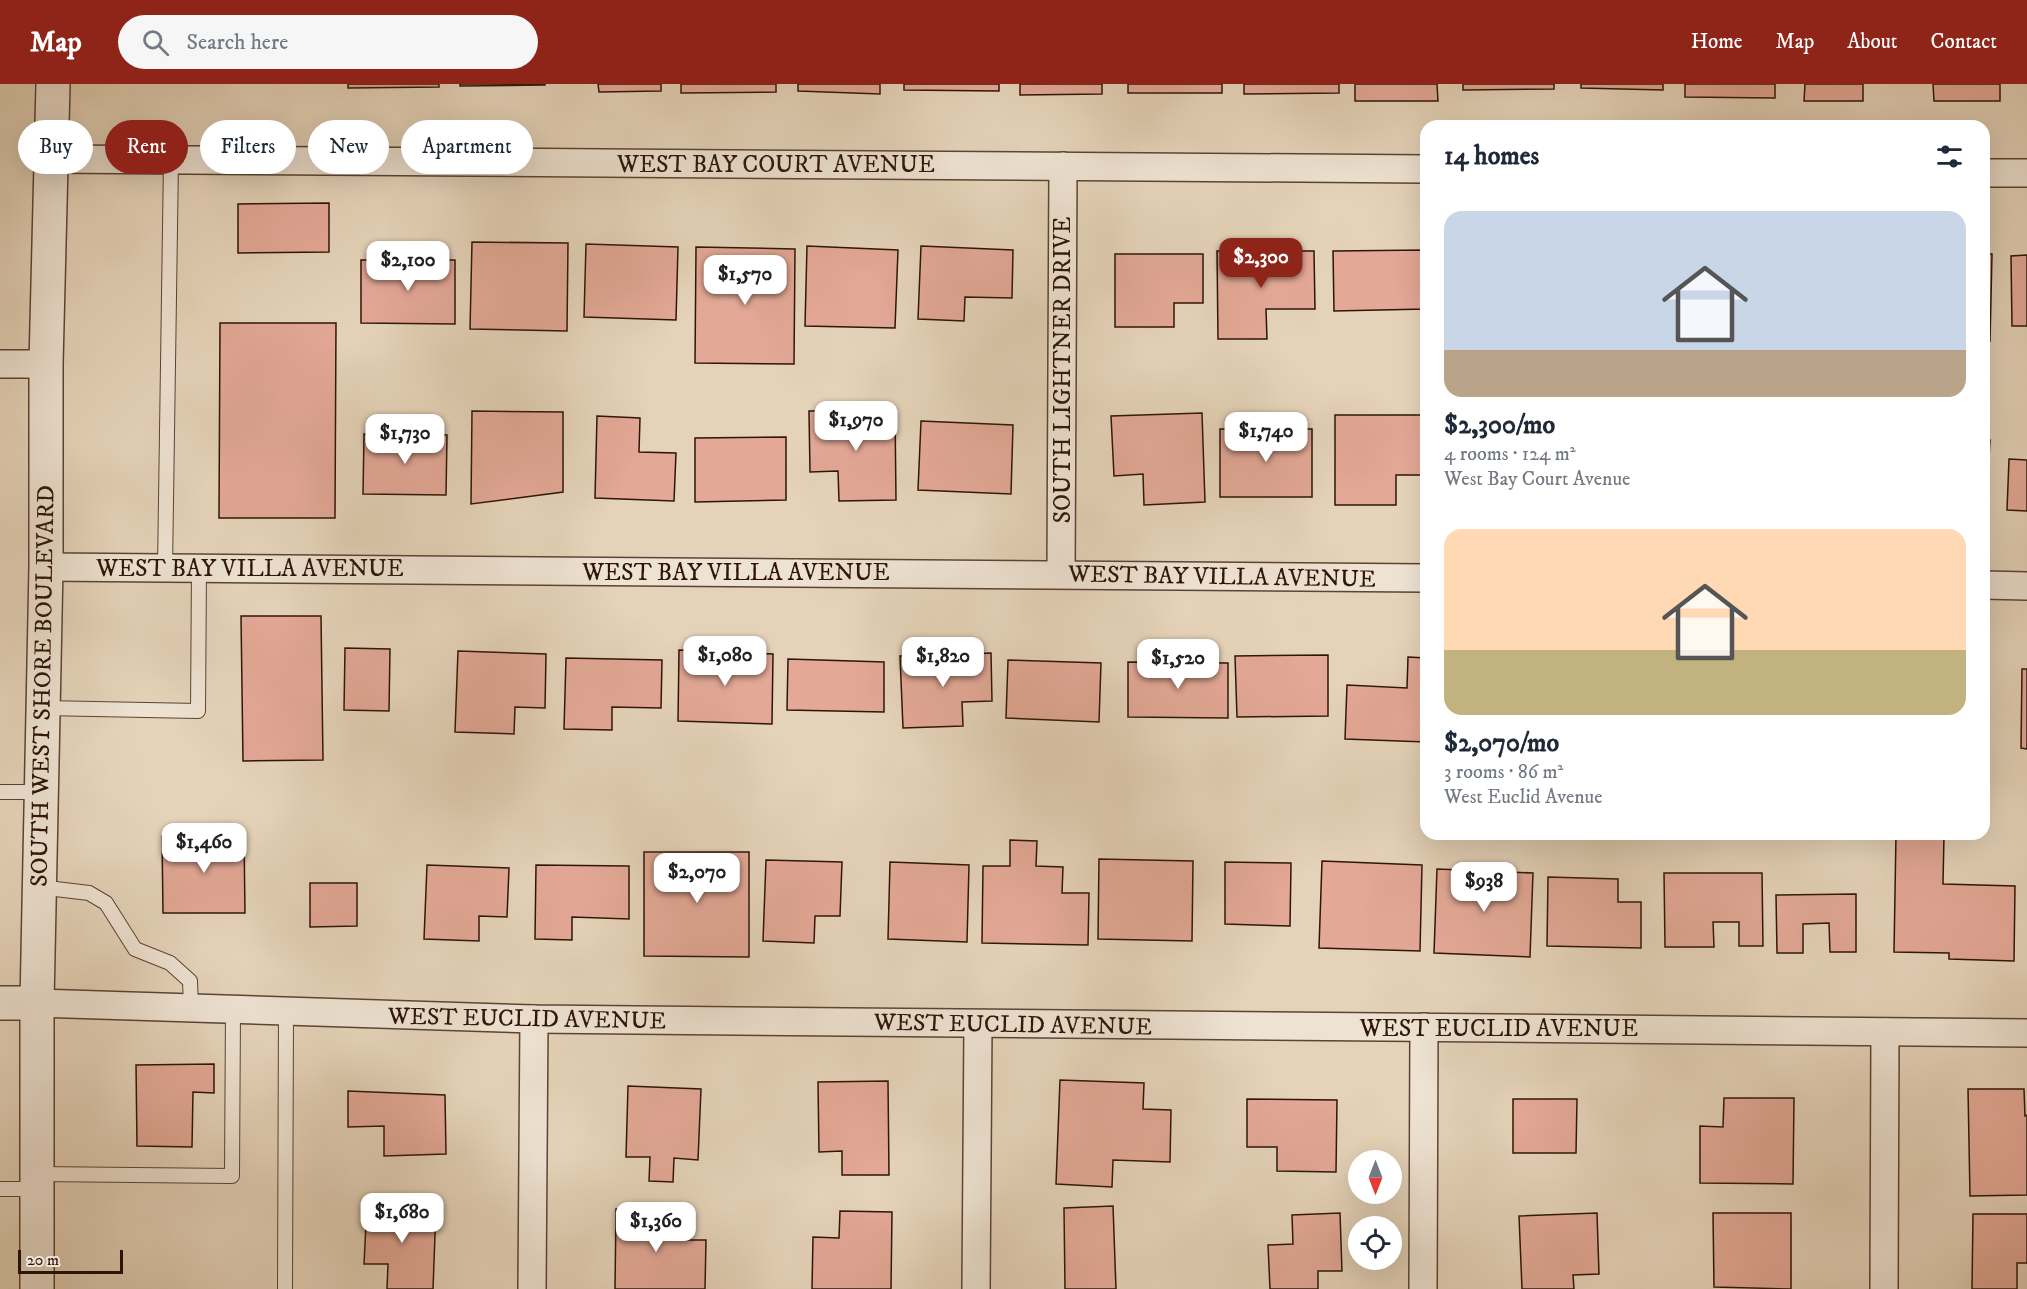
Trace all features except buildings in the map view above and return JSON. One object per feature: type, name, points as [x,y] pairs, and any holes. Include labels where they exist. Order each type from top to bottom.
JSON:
[{"type":"street","name":"SOUTH WEST SHORE BOULEVARD","points":[[53,84],[53,120]]},
{"type":"street","name":"WEST BAY COURT AVENUE","points":[[188,160],[1420,169]]},
{"type":"street","name":"SOUTH LIGHTNER DRIVE","points":[[1061,574],[1063,166]]},
{"type":"street","points":[[1990,172],[2027,173]]},
{"type":"street","name":"SOUTH WEST SHORE BOULEVARD","points":[[38,1289],[37,1003],[46,567],[45,364],[52,174]]},
{"type":"street","points":[[0,364],[45,364]]},
{"type":"street","name":"WEST BAY VILLA AVENUE","points":[[46,567],[1420,578]]},
{"type":"street","points":[[1990,585],[2027,586]]},
{"type":"street","name":"WEST EUCLID AVENUE","points":[[0,1003],[534,1019],[2027,1033]]},
{"type":"street","points":[[532,1289],[534,1019]]},
{"type":"street","points":[[976,1289],[978,1024]]},
{"type":"street","points":[[1422,1289],[1424,1028]]},
{"type":"street","points":[[1884,1289],[1885,1032]]},
{"type":"lane","points":[[165,568],[171,174]]},
{"type":"lane","points":[[43,708],[198,711],[199,568]]},
{"type":"lane","points":[[0,792],[41,792]]},
{"type":"lane","points":[[39,887],[89,892],[106,903],[135,949],[170,963],[190,981],[191,1008]]},
{"type":"lane","points":[[0,1189],[37,1182],[232,1176],[233,1009]]},
{"type":"lane","points":[[285,1289],[286,1011]]}]
